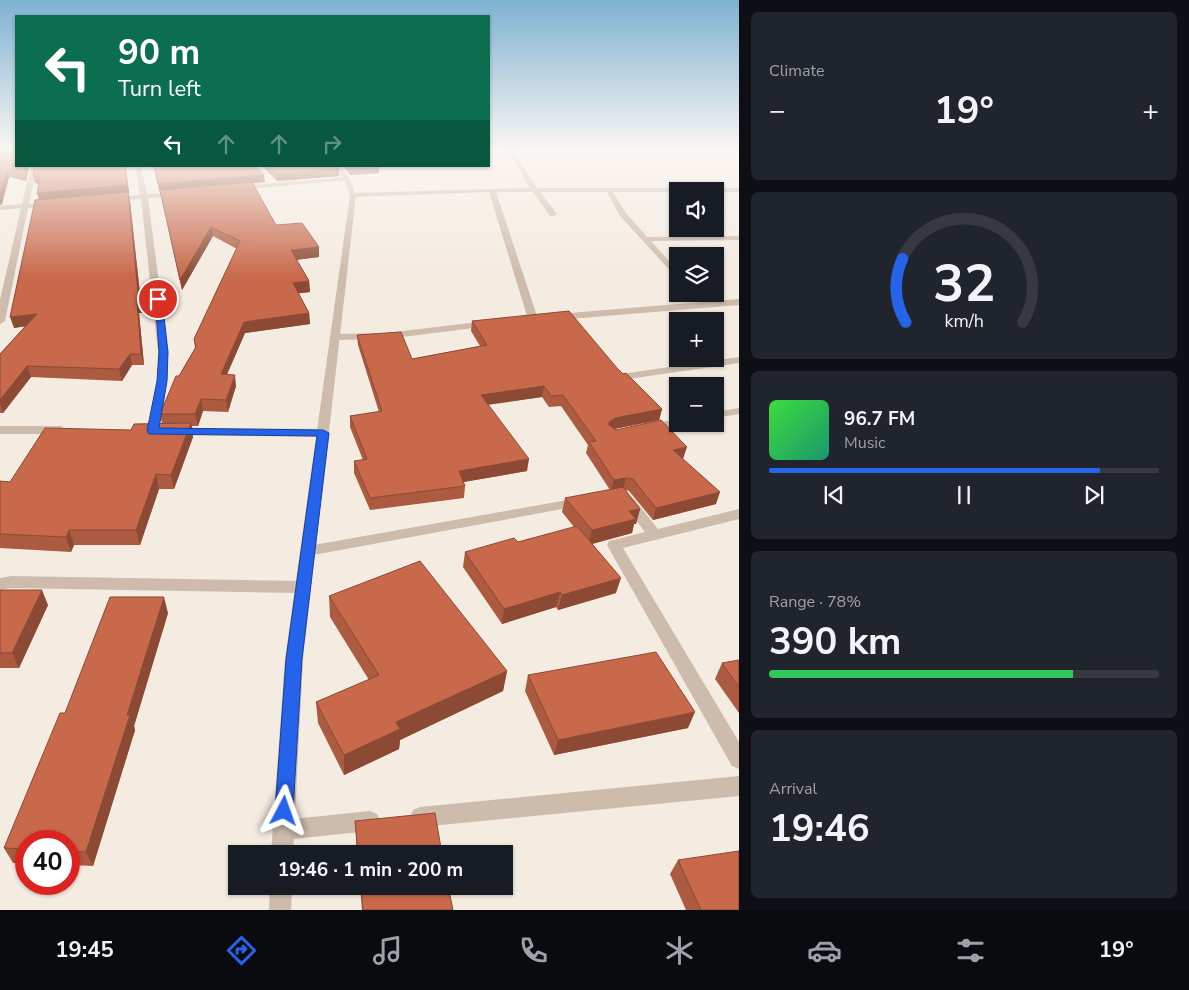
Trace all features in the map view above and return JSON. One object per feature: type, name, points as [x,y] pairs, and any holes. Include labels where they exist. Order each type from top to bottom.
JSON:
[{"type":"street","points":[[0,321],[29,191]]},
{"type":"street","points":[[143,191],[163,352],[162,381],[148,431],[323,433]]},
{"type":"street","points":[[282,845],[294,659],[353,195],[352,191]]},
{"type":"street","points":[[353,195],[451,191]]},
{"type":"street","points":[[492,191],[529,320],[739,302]]},
{"type":"street","points":[[536,191],[553,214]]},
{"type":"street","points":[[610,191],[623,214],[669,266]]},
{"type":"street","points":[[105,200],[181,194]]},
{"type":"street","points":[[0,208],[56,204]]},
{"type":"street","points":[[646,239],[739,238]]},
{"type":"street","points":[[335,337],[386,336],[494,324]]},
{"type":"street","points":[[621,377],[738,362]]},
{"type":"street","points":[[724,414],[739,411]]},
{"type":"street","points":[[640,430],[669,424]]},
{"type":"street","points":[[0,430],[76,431]]},
{"type":"street","points":[[613,496],[623,495],[655,535]]},
{"type":"street","points":[[308,551],[593,500]]},
{"type":"street","points":[[739,514],[614,545],[739,760]]},
{"type":"street","points":[[0,584],[11,582],[303,587]]},
{"type":"street","points":[[283,830],[739,786]]},
{"type":"street","points":[[280,910],[281,895]]},
{"type":"building","points":[[160,191],[257,191],[276,225],[302,223],[319,247],[291,250],[309,281],[293,283],[309,313],[244,322],[221,374],[235,375],[226,400],[201,399],[195,414],[160,414],[176,376],[179,376],[196,347],[194,339],[240,241],[211,227],[180,280]]},
{"type":"building","points":[[128,192],[139,302],[137,302],[141,354],[130,354],[119,369],[27,366],[0,400],[0,354],[37,314],[10,317],[35,200]]},
{"type":"building","points":[[569,311],[617,368],[623,374],[626,373],[662,409],[615,418],[609,422],[609,425],[616,430],[661,420],[669,428],[669,432],[673,432],[687,447],[673,450],[720,492],[656,508],[633,479],[614,480],[589,442],[596,441],[563,395],[551,396],[544,386],[481,395],[529,459],[459,471],[465,486],[370,498],[354,461],[367,459],[350,416],[382,411],[357,335],[401,332],[412,359],[487,345],[472,321]]},
{"type":"building","points":[[191,423],[171,475],[156,474],[136,530],[69,530],[66,537],[0,534],[0,481],[10,482],[45,428],[131,430],[134,424]]},
{"type":"building","points":[[623,487],[640,509],[629,511],[636,519],[592,530],[565,498]]},
{"type":"building","points":[[577,526],[621,578],[562,595],[560,592],[504,609],[465,552],[514,538],[518,542]]},
{"type":"building","points":[[420,561],[507,671],[396,722],[400,729],[344,755],[316,702],[379,675],[329,596]]},
{"type":"building","points":[[0,590],[42,590],[12,653],[0,653]]},
{"type":"building","points":[[110,597],[164,597],[127,715],[130,715],[86,852],[80,852],[80,830],[15,830],[15,848],[4,848],[60,713],[65,713]]},
{"type":"building","points":[[656,652],[695,712],[558,740],[528,675]]},
{"type":"building","points":[[739,660],[739,687],[722,663]]},
{"type":"building","points":[[435,813],[440,845],[357,845],[355,821]]},
{"type":"building","points":[[739,851],[739,910],[701,910],[678,860]]},
{"type":"building","points":[[362,895],[450,895],[453,910],[363,910]]},
{"type":"route","points":[[158,299],[163,352],[162,381],[153,431],[323,433],[294,659],[284,811]]}]
